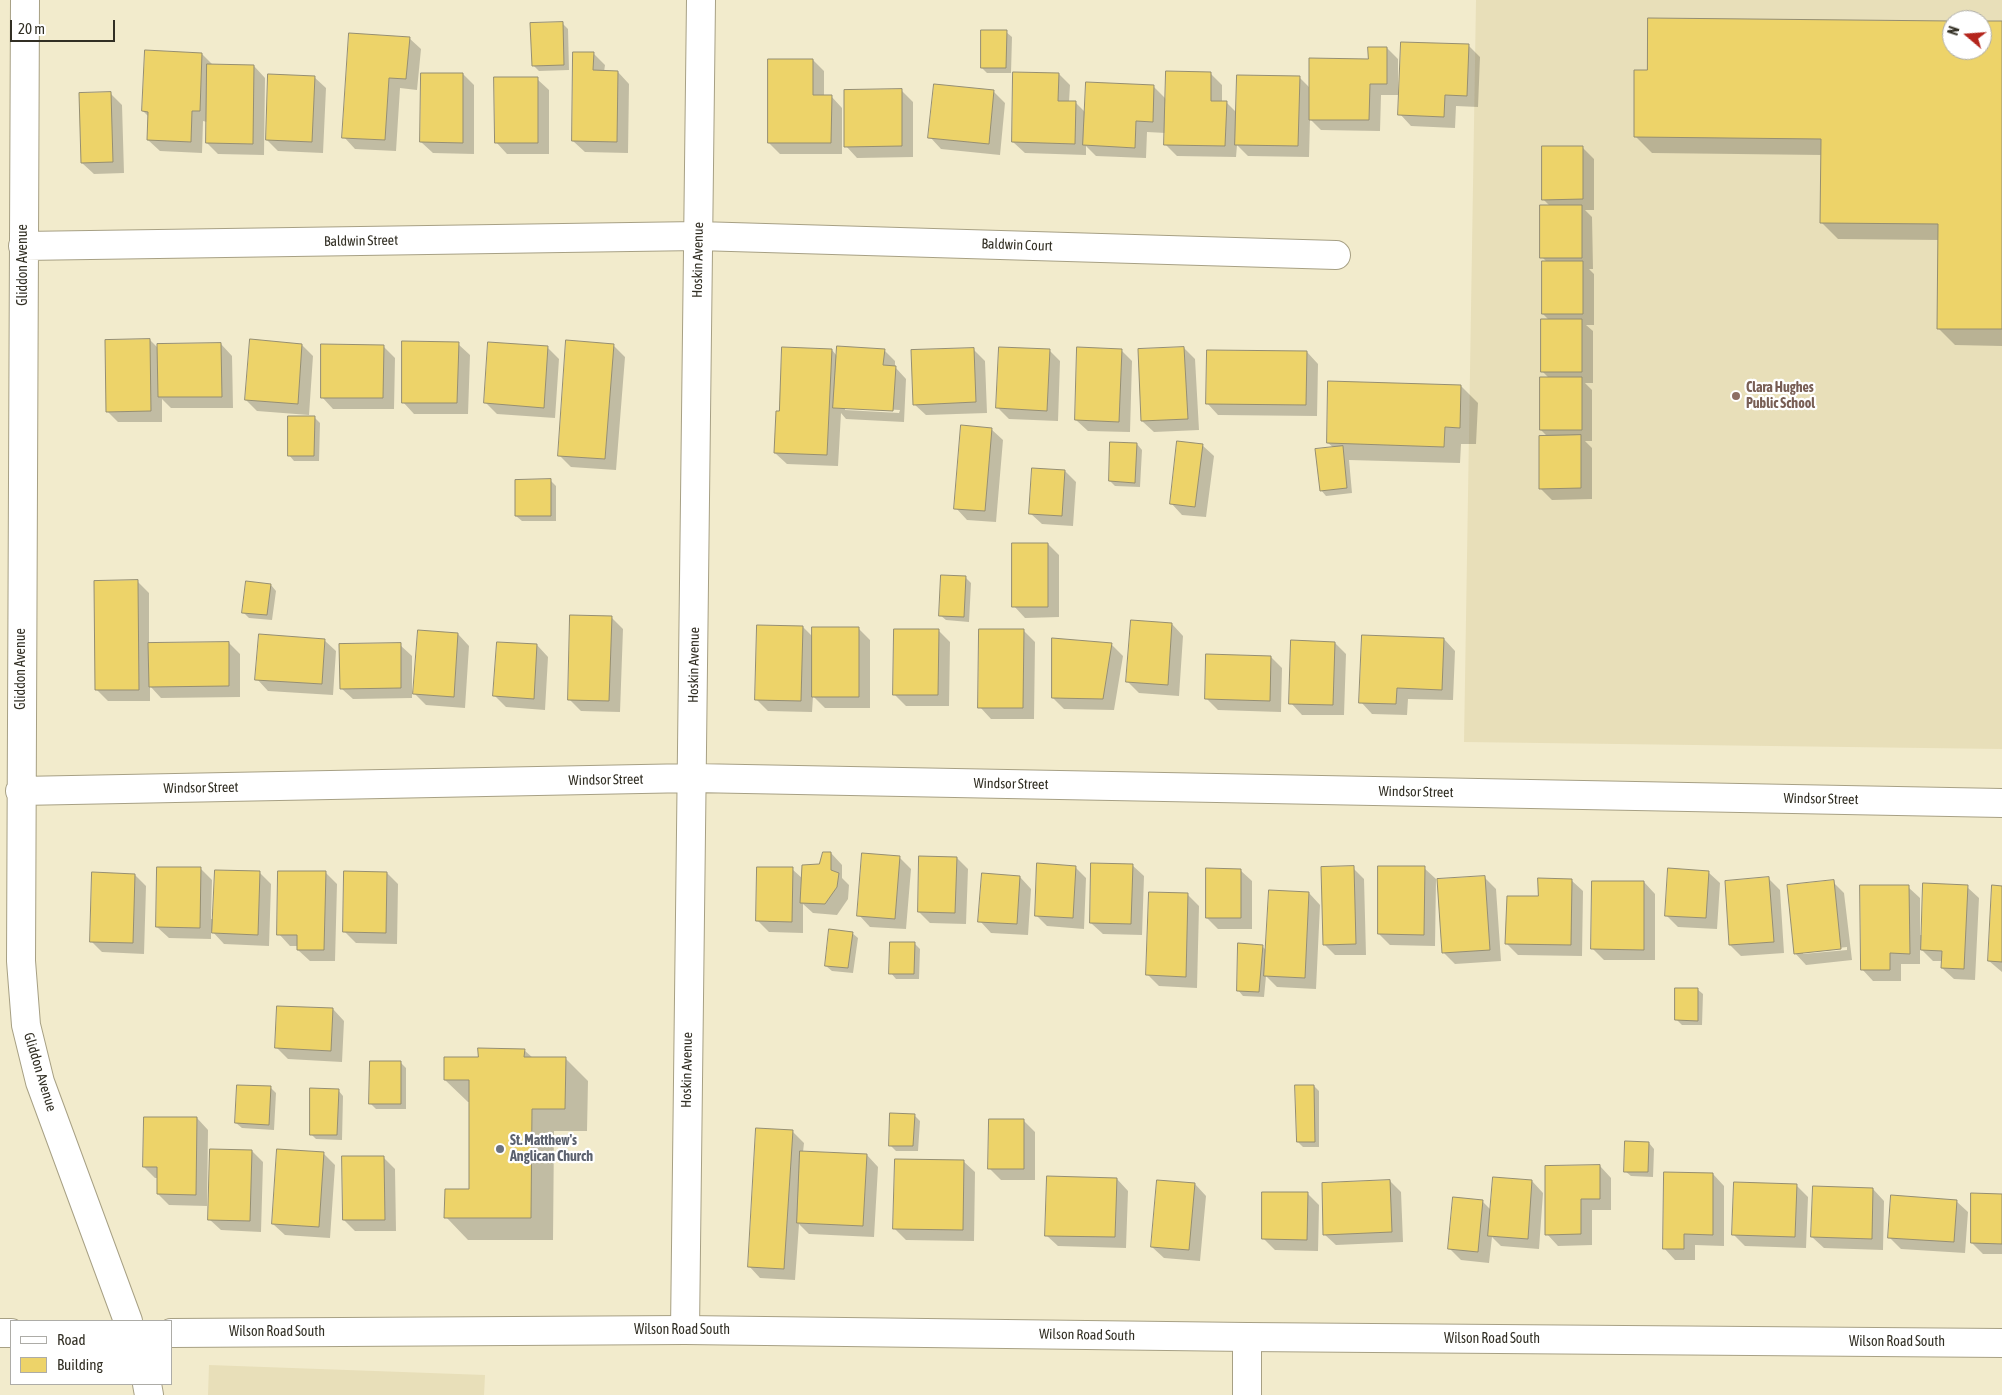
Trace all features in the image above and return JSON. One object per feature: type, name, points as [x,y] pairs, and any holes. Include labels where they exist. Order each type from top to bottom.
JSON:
[{"type":"street","name":"Gliddon Avenue","points":[[25,0],[20,791],[21,961],[26,1025],[40,1082],[128,1320]]},
{"type":"street","name":"Hoskin Avenue","points":[[685,1330],[701,0]]},
{"type":"street","name":"Baldwin Street","points":[[23,246],[698,236]]},
{"type":"street","name":"Baldwin Court","points":[[698,236],[1336,255]]},
{"type":"street","name":"Windsor Street","points":[[20,791],[693,778],[2002,803]]},
{"type":"street","name":"Wilson Road South","points":[[172,1333],[685,1330],[1247,1337],[2002,1342]]},
{"type":"street","points":[[1247,1337],[1248,1395]]},
{"type":"shaded area","name":"Clara Hughes Public School","points":[[1476,0],[2002,0],[2002,749],[1464,742]]},
{"type":"shaded area","points":[[209,1365],[485,1375],[484,1395],[208,1395]]},
{"type":"building","points":[[1648,18],[1942,21],[1942,60],[1992,60],[1992,21],[2002,21],[2002,329],[1937,329],[1938,224],[1820,223],[1821,139],[1634,137],[1634,70],[1647,70]]},
{"type":"building","points":[[563,22],[564,65],[532,66],[530,23]]},
{"type":"building","points":[[981,30],[1007,30],[1006,68],[981,68]]},
{"type":"building","points":[[349,33],[410,37],[406,79],[389,78],[385,140],[342,138]]},
{"type":"building","points":[[1401,42],[1469,44],[1467,96],[1445,95],[1444,117],[1398,115]]},
{"type":"building","points":[[1368,47],[1387,47],[1387,84],[1370,84],[1369,120],[1309,120],[1309,58],[1368,59]]},
{"type":"building","points":[[145,50],[202,53],[200,111],[192,111],[191,142],[147,140],[148,112],[142,111]]},
{"type":"building","points":[[573,52],[594,52],[593,70],[618,71],[617,142],[572,141]]},
{"type":"building","points":[[768,59],[813,59],[813,95],[832,95],[831,143],[768,143]]},
{"type":"building","points":[[207,64],[254,65],[253,144],[206,143]]},
{"type":"building","points":[[1166,71],[1211,72],[1211,101],[1227,101],[1225,146],[1164,145]]},
{"type":"building","points":[[1013,72],[1059,73],[1058,101],[1076,101],[1075,144],[1012,142]]},
{"type":"building","points":[[421,73],[463,73],[463,143],[420,142]]},
{"type":"building","points":[[268,74],[315,76],[312,142],[266,140]]},
{"type":"building","points":[[1237,75],[1300,76],[1298,146],[1235,145]]},
{"type":"building","points":[[494,77],[538,77],[538,143],[495,143]]},
{"type":"building","points":[[1086,82],[1154,85],[1153,122],[1136,121],[1135,148],[1083,145]]},
{"type":"building","points":[[934,84],[994,90],[989,144],[928,138]]},
{"type":"building","points":[[902,89],[902,146],[844,147],[844,90]]},
{"type":"building","points":[[111,92],[113,162],[81,163],[79,93]]},
{"type":"building","points":[[1542,146],[1583,146],[1583,199],[1542,200]]},
{"type":"building","points":[[1540,205],[1582,205],[1582,258],[1540,258]]},
{"type":"building","points":[[1542,261],[1583,261],[1583,314],[1542,314]]},
{"type":"building","points":[[1541,319],[1582,319],[1582,372],[1541,372]]},
{"type":"building","points":[[150,339],[151,411],[106,412],[105,340]]},
{"type":"building","points":[[250,339],[302,344],[298,404],[245,400]]},
{"type":"building","points":[[566,340],[614,344],[605,459],[558,456]]},
{"type":"building","points":[[402,341],[459,342],[457,403],[402,403]]},
{"type":"building","points":[[488,342],[548,346],[544,408],[484,403]]},
{"type":"building","points":[[221,343],[222,397],[158,397],[157,344]]},
{"type":"building","points":[[321,344],[384,345],[383,398],[321,398]]},
{"type":"building","points":[[837,346],[885,349],[883,365],[896,366],[893,411],[833,408]]},
{"type":"building","points":[[782,347],[832,349],[827,455],[774,453],[776,411],[779,411]]},
{"type":"building","points":[[999,347],[1050,349],[1047,411],[996,408]]},
{"type":"building","points":[[1077,347],[1122,349],[1119,422],[1075,420]]},
{"type":"building","points":[[1184,347],[1188,419],[1141,421],[1138,349]]},
{"type":"building","points":[[974,348],[976,402],[913,405],[911,350]]},
{"type":"building","points":[[1207,350],[1307,351],[1306,405],[1206,404]]},
{"type":"building","points":[[1540,377],[1582,377],[1582,430],[1540,430]]},
{"type":"building","points":[[1328,381],[1461,385],[1460,428],[1445,427],[1444,447],[1327,443]]},
{"type":"building","points":[[288,416],[315,416],[314,456],[288,456]]},
{"type":"building","points":[[961,425],[992,428],[985,511],[954,509]]},
{"type":"building","points":[[1581,435],[1581,488],[1539,489],[1539,436]]},
{"type":"building","points":[[1177,441],[1203,444],[1195,507],[1170,504]]},
{"type":"building","points":[[1110,442],[1137,443],[1135,483],[1109,481]]},
{"type":"building","points":[[1343,446],[1347,488],[1320,491],[1315,449]]},
{"type":"building","points":[[1032,468],[1065,470],[1062,516],[1029,514]]},
{"type":"building","points":[[551,479],[551,516],[515,516],[515,480]]},
{"type":"building","points":[[1012,543],[1048,543],[1048,607],[1012,607]]},
{"type":"building","points":[[941,575],[966,576],[964,617],[939,616]]},
{"type":"building","points":[[138,580],[139,690],[95,690],[94,581]]},
{"type":"building","points":[[246,581],[271,584],[267,615],[242,613]]},
{"type":"building","points":[[570,615],[612,616],[609,701],[568,700]]},
{"type":"building","points":[[1131,620],[1172,623],[1168,685],[1126,682]]},
{"type":"building","points":[[757,625],[803,626],[801,701],[755,700]]},
{"type":"building","points":[[812,627],[859,627],[859,697],[812,697]]},
{"type":"building","points":[[894,629],[939,629],[938,695],[893,695]]},
{"type":"building","points":[[979,629],[1024,629],[1023,708],[978,708]]},
{"type":"building","points":[[418,630],[458,633],[454,697],[413,694]]},
{"type":"building","points":[[259,634],[325,639],[322,684],[255,680]]},
{"type":"building","points":[[1362,635],[1444,638],[1442,690],[1397,688],[1396,704],[1359,703]]},
{"type":"building","points":[[1052,638],[1112,643],[1103,699],[1052,698]]},
{"type":"building","points":[[1291,640],[1335,642],[1333,705],[1289,704]]},
{"type":"building","points":[[229,642],[229,686],[149,687],[148,643]]},
{"type":"building","points":[[497,642],[537,644],[534,699],[493,696]]},
{"type":"building","points":[[401,643],[401,688],[340,689],[339,644]]},
{"type":"building","points":[[1206,654],[1271,656],[1270,701],[1205,699]]},
{"type":"building","points":[[823,852],[831,852],[831,870],[839,873],[837,887],[825,904],[800,903],[802,865],[819,864]]},
{"type":"building","points":[[862,853],[900,856],[895,919],[857,916]]},
{"type":"building","points":[[919,856],[957,857],[955,913],[918,912]]},
{"type":"building","points":[[1037,863],[1076,866],[1073,918],[1035,916]]},
{"type":"building","points":[[1091,863],[1133,864],[1131,924],[1090,923]]},
{"type":"building","points":[[1354,866],[1356,944],[1323,945],[1321,867]]},
{"type":"building","points":[[1378,866],[1425,866],[1424,935],[1378,934]]},
{"type":"building","points":[[157,867],[201,867],[200,928],[156,927]]},
{"type":"building","points":[[757,867],[793,867],[792,922],[756,921]]},
{"type":"building","points":[[1206,868],[1241,869],[1241,918],[1206,918]]},
{"type":"building","points":[[1668,868],[1709,871],[1706,918],[1665,916]]},
{"type":"building","points":[[215,870],[260,871],[258,935],[212,933]]},
{"type":"building","points":[[278,871],[326,871],[324,950],[297,950],[297,935],[277,935]]},
{"type":"building","points":[[344,871],[387,872],[386,933],[343,932]]},
{"type":"building","points":[[92,872],[135,874],[133,943],[90,942]]},
{"type":"building","points":[[982,873],[1020,876],[1017,924],[978,922]]},
{"type":"building","points":[[1485,876],[1490,950],[1442,953],[1437,879]]},
{"type":"building","points":[[1769,877],[1774,942],[1729,945],[1725,881]]},
{"type":"building","points":[[1538,878],[1572,879],[1571,945],[1505,944],[1507,896],[1538,896]]},
{"type":"building","points":[[1834,880],[1841,949],[1794,954],[1787,885]]},
{"type":"building","points":[[1592,881],[1644,881],[1644,950],[1591,949]]},
{"type":"building","points":[[1923,883],[1968,885],[1964,969],[1941,968],[1942,951],[1921,950]]},
{"type":"building","points":[[1860,885],[1909,885],[1910,954],[1890,953],[1890,970],[1861,970]]},
{"type":"building","points":[[1992,885],[2002,886],[2002,962],[1988,961]]},
{"type":"building","points":[[1269,890],[1309,892],[1305,978],[1264,976]]},
{"type":"building","points":[[1149,892],[1188,893],[1186,977],[1146,975]]},
{"type":"building","points":[[829,929],[853,932],[848,968],[825,966]]},
{"type":"building","points":[[890,942],[915,942],[914,974],[889,974]]},
{"type":"building","points":[[1238,943],[1263,945],[1259,992],[1237,991]]},
{"type":"building","points":[[1675,988],[1698,988],[1698,1021],[1675,1020]]},
{"type":"building","points":[[277,1006],[333,1008],[331,1051],[275,1048]]},
{"type":"building","name":"St. Matthew's Anglican Church","points":[[478,1048],[525,1049],[524,1057],[566,1057],[565,1109],[532,1109],[531,1218],[444,1218],[445,1189],[469,1189],[469,1080],[444,1080],[444,1057],[478,1057]]},
{"type":"building","points":[[370,1061],[401,1061],[401,1104],[369,1104]]},
{"type":"building","points":[[237,1085],[271,1086],[269,1125],[235,1123]]},
{"type":"building","points":[[1295,1085],[1314,1085],[1315,1142],[1297,1142]]},
{"type":"building","points":[[310,1088],[339,1089],[337,1135],[310,1135]]},
{"type":"building","points":[[890,1113],[915,1114],[913,1146],[889,1146]]},
{"type":"building","points":[[144,1117],[197,1117],[196,1195],[157,1194],[157,1167],[143,1167]]},
{"type":"building","points":[[989,1119],[1024,1119],[1024,1169],[988,1169]]},
{"type":"building","points":[[756,1128],[793,1130],[784,1269],[748,1267]]},
{"type":"building","points":[[1625,1141],[1649,1142],[1648,1172],[1624,1172]]},
{"type":"building","points":[[210,1149],[252,1150],[250,1221],[208,1220]]},
{"type":"building","points":[[277,1149],[324,1152],[319,1227],[272,1224]]},
{"type":"building","points":[[800,1151],[867,1154],[863,1226],[797,1223]]},
{"type":"building","points":[[342,1156],[384,1156],[385,1220],[343,1220]]},
{"type":"building","points":[[895,1159],[964,1160],[963,1230],[893,1229]]},
{"type":"building","points":[[1600,1165],[1600,1199],[1581,1199],[1581,1234],[1545,1235],[1545,1166]]},
{"type":"building","points":[[1664,1172],[1713,1173],[1713,1235],[1684,1234],[1684,1249],[1663,1249]]},
{"type":"building","points":[[1047,1176],[1117,1178],[1115,1237],[1045,1236]]},
{"type":"building","points":[[1493,1177],[1532,1180],[1528,1239],[1488,1236]]},
{"type":"building","points":[[1157,1180],[1195,1183],[1189,1250],[1151,1247]]},
{"type":"building","points":[[1390,1180],[1392,1232],[1323,1235],[1322,1183]]},
{"type":"building","points":[[1734,1182],[1797,1184],[1795,1237],[1732,1235]]},
{"type":"building","points":[[1813,1186],[1873,1188],[1872,1239],[1811,1237]]},
{"type":"building","points":[[1262,1192],[1308,1192],[1307,1240],[1262,1239]]},
{"type":"building","points":[[1971,1193],[2002,1194],[2002,1244],[1971,1243]]},
{"type":"building","points":[[1891,1195],[1957,1200],[1954,1242],[1888,1238]]},
{"type":"building","points":[[1453,1197],[1483,1200],[1478,1252],[1448,1249]]},
{"type":"place","name":"Clara Hughes Public School","points":[[1736,396]]},
{"type":"place","name":"St. Matthew's Anglican Church","points":[[500,1149]]}]
